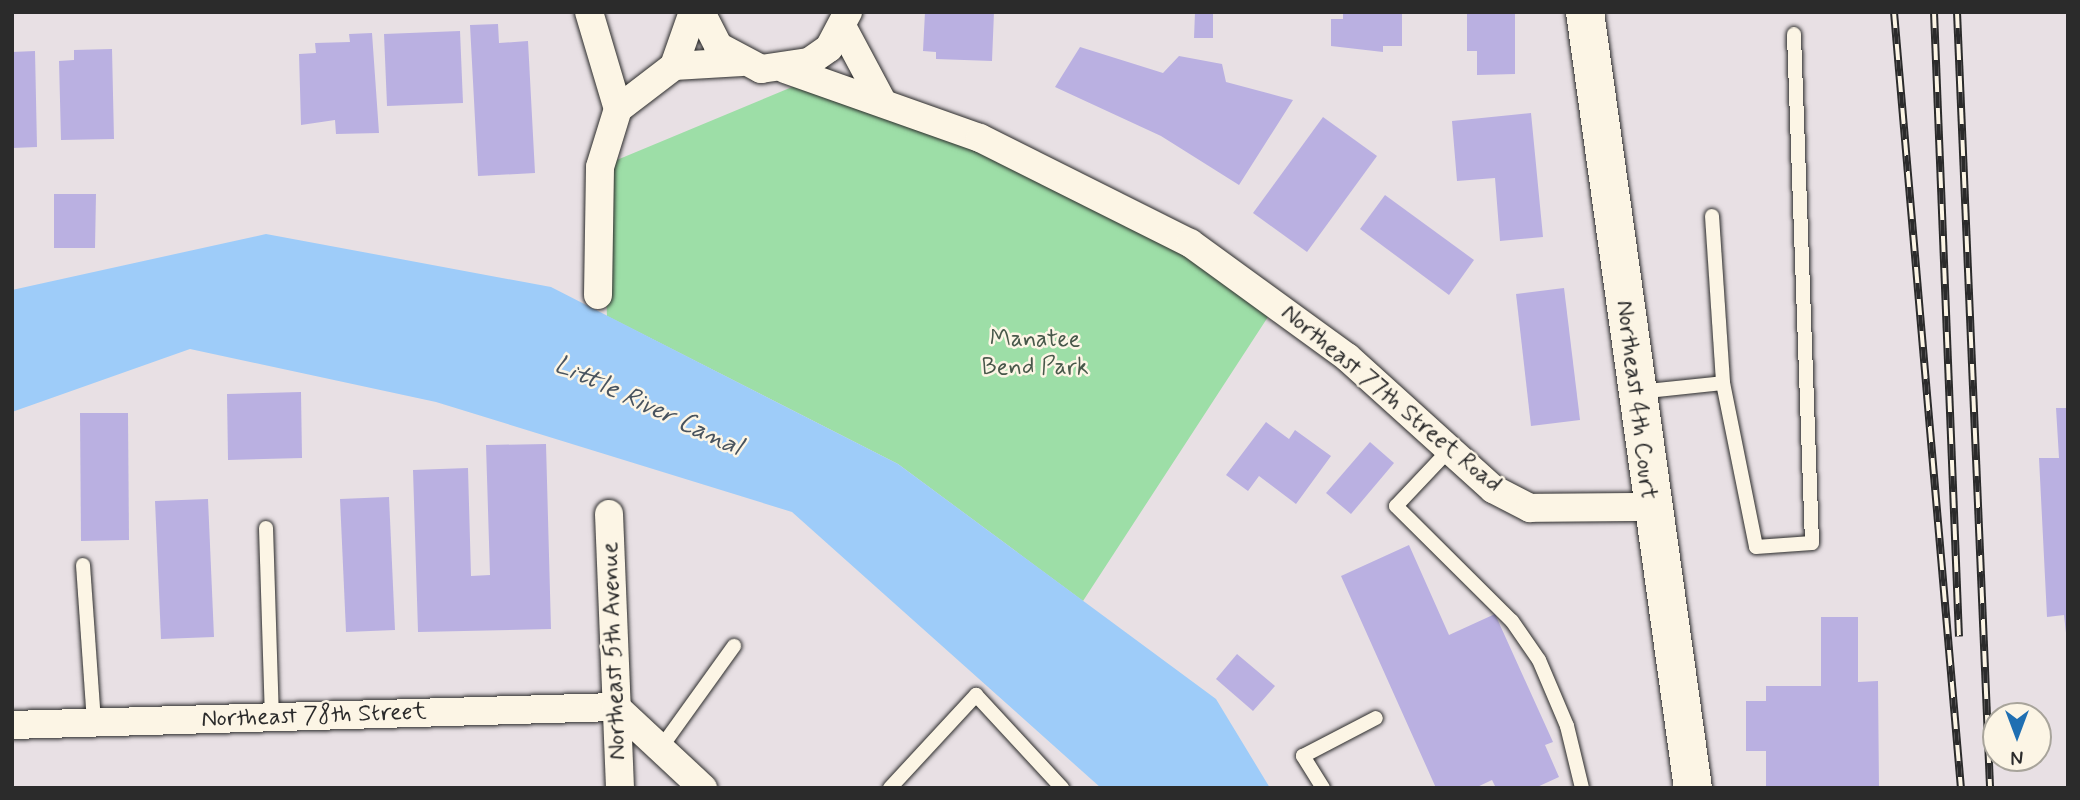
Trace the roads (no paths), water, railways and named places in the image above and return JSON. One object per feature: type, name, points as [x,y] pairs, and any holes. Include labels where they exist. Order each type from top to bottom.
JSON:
[{"type":"street","points":[[589,12],[618,109],[600,167],[598,295]]},
{"type":"street","points":[[618,109],[674,66],[692,12]]},
{"type":"street","points":[[701,12],[718,46],[742,62]]},
{"type":"street","name":"Northeast 4th Court","points":[[1585,12],[1650,508],[1693,788]]},
{"type":"street","points":[[785,69],[829,48],[846,20]]},
{"type":"street","points":[[846,20],[883,103]]},
{"type":"street","points":[[674,66],[742,62]]},
{"type":"street","name":"Northeast 77th Street Road","points":[[742,62],[785,69],[980,138],[1190,243],[1347,357],[1493,489],[1530,508],[1650,508]]},
{"type":"street","name":"Northeast 5th Avenue","points":[[608,514],[621,788]]},
{"type":"street","points":[[616,707],[702,788]]},
{"type":"street","name":"Northeast 78th Street","points":[[12,725],[616,707]]},
{"type":"lane","points":[[1712,216],[1723,383],[1756,547],[1812,543],[1794,34]]},
{"type":"lane","points":[[1636,393],[1723,383]]},
{"type":"lane","points":[[1449,450],[1396,506],[1512,621],[1539,660],[1567,726],[1582,788]]},
{"type":"lane","points":[[267,528],[272,717]]},
{"type":"lane","points":[[83,565],[93,723]]},
{"type":"lane","points":[[660,749],[734,646]]},
{"type":"lane","points":[[890,788],[976,695],[1062,788]]},
{"type":"lane","points":[[1323,788],[1303,756],[1376,718]]},
{"type":"water","name":"Little River Canal","points":[[266,234],[551,287],[898,464],[1216,699],[1270,788],[1101,788],[792,512],[436,402],[190,349],[12,412],[12,290]]},
{"type":"railway","points":[[1894,12],[1961,788]]},
{"type":"railway","points":[[1934,12],[1959,637]]},
{"type":"railway","points":[[1957,12],[1990,788]]},
{"type":"park label","name":"Manatee Bend Park","points":[[1035,354]]}]
